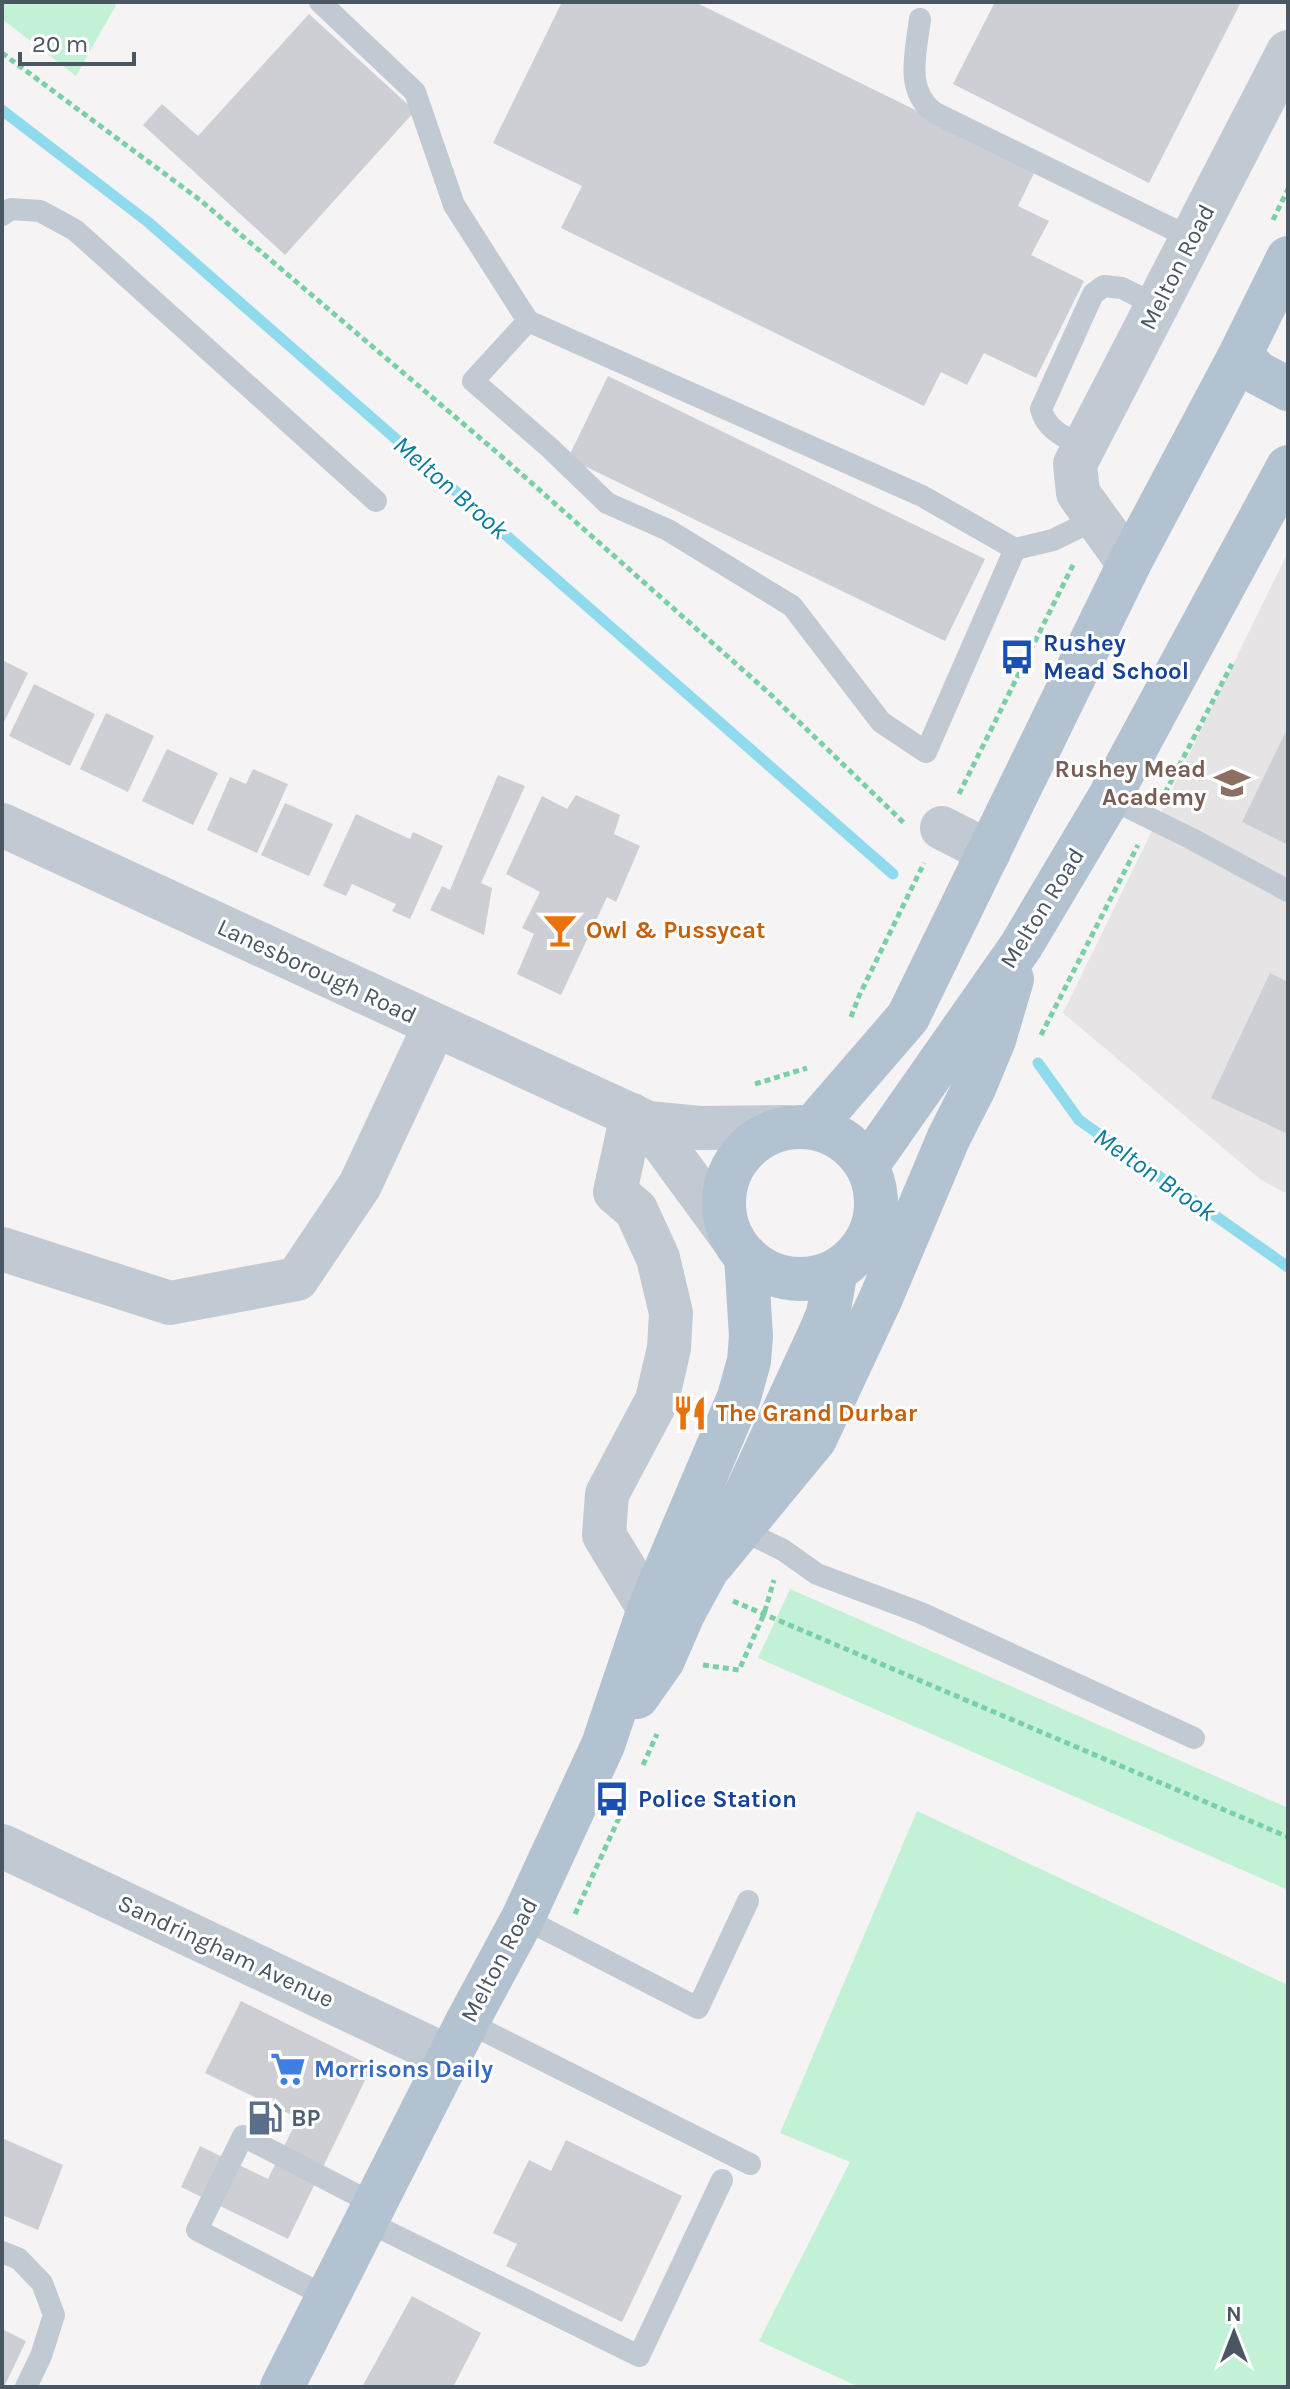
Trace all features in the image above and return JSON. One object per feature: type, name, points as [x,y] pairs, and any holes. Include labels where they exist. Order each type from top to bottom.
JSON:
[{"type":"main road","points":[[800,1127],[908,1017],[1129,564],[1288,258]]},
{"type":"main road","points":[[1240,355],[1258,373],[1288,389]]},
{"type":"main road","name":"Melton Road","points":[[867,1166],[1021,946],[1109,798],[1288,467]]},
{"type":"main road","points":[[737,1528],[815,1439],[881,1298],[949,1137],[974,1088],[994,1040],[1021,946]]},
{"type":"main road","points":[[800,1127],[834,1135],[848,1144],[867,1166],[875,1188],[876,1213],[869,1236],[855,1256],[836,1270],[813,1278],[785,1278],[765,1270],[740,1248],[725,1219],[724,1197],[729,1176],[742,1153],[762,1137],[800,1127]]},
{"type":"main road","name":"Melton Road","points":[[282,2387],[523,1918],[603,1745],[649,1609],[739,1397],[749,1361],[751,1336],[740,1248]]},
{"type":"main road","name":"Melton Road","points":[[603,1745],[663,1660],[705,1575],[737,1528],[828,1314],[836,1270]]},
{"type":"street","name":"Melton Road","points":[[1129,564],[1078,493],[1075,464],[1288,52]]},
{"type":"street","name":"Lanesborough Road","points":[[2,825],[640,1119],[700,1128],[800,1127]]},
{"type":"street","points":[[936,839],[989,852]]},
{"type":"street","points":[[2,1249],[170,1303],[297,1279],[360,1185],[435,1025]]},
{"type":"street","points":[[640,1119],[615,1192],[636,1210],[658,1258],[671,1313],[669,1348],[657,1400],[607,1494],[604,1535],[649,1609]]},
{"type":"street","name":"Lanesborough Road","points":[[640,1119],[740,1248]]},
{"type":"street","name":"Sandringham Avenue","points":[[2,1846],[458,2040]]},
{"type":"lane","points":[[320,2],[415,92],[454,205],[528,321],[922,496],[1015,549],[1053,540],[1096,519]]},
{"type":"lane","points":[[920,19],[915,89],[922,104],[1191,238]]},
{"type":"lane","points":[[2,215],[11,209],[40,211],[75,230],[376,501]]},
{"type":"lane","points":[[1083,447],[1052,430],[1043,418],[1041,409],[1093,294],[1104,286],[1122,288],[1157,306]]},
{"type":"lane","points":[[528,321],[473,381],[607,503],[668,530],[792,606],[881,722],[926,752],[1015,549]]},
{"type":"lane","points":[[1109,798],[1288,891]]},
{"type":"lane","points":[[737,1528],[783,1550],[817,1574],[921,1613],[1194,1738]]},
{"type":"lane","points":[[523,1918],[698,2008],[748,1901]]},
{"type":"lane","points":[[458,2040],[750,2164]]},
{"type":"lane","points":[[327,2297],[197,2230],[243,2136],[370,2212],[639,2356],[722,2180]]},
{"type":"lane","points":[[2,2252],[19,2259],[42,2283],[54,2315],[41,2356],[26,2387]]},
{"type":"path","points":[[2,53],[200,200],[500,455],[769,693],[879,797],[936,839]]},
{"type":"path","points":[[850,1019],[1096,519]]},
{"type":"path","points":[[1035,1046],[1238,653]]},
{"type":"path","points":[[705,1575],[1288,1837]]},
{"type":"shaded area","name":"Rushey Mead Academy","points":[[1288,552],[1288,1194],[1261,1180],[1063,1013]]},
{"type":"green space","points":[[2,2],[111,2],[116,5],[76,76],[2,19]]},
{"type":"green space","points":[[790,1589],[1288,1808],[1288,1890],[758,1658]]},
{"type":"green space","points":[[917,1811],[1288,1985],[1288,2387],[859,2387],[759,2341],[850,2162],[780,2133]]},
{"type":"building","points":[[562,2],[695,2],[1036,169],[1018,206],[1049,221],[1031,255],[1084,281],[1036,378],[984,353],[967,385],[941,372],[924,406],[561,228],[582,186],[493,143]]},
{"type":"building","points":[[995,2],[1241,2],[1149,183],[953,84]]},
{"type":"building","points":[[309,14],[415,111],[285,255],[143,125],[162,104],[198,136]]},
{"type":"building","points":[[608,376],[985,559],[945,641],[568,458]]},
{"type":"building","points":[[2,660],[28,673],[2,726]]},
{"type":"building","points":[[34,684],[95,714],[70,766],[9,736]]},
{"type":"building","points":[[106,713],[154,736],[128,792],[80,769]]},
{"type":"building","points":[[1288,727],[1288,845],[1242,822]]},
{"type":"building","points":[[167,749],[218,773],[193,825],[142,801]]},
{"type":"building","points":[[253,769],[288,784],[257,853],[207,830],[230,777],[246,784]]},
{"type":"building","points":[[498,775],[525,786],[481,883],[492,888],[484,935],[430,910],[442,886],[450,890]]},
{"type":"building","points":[[576,795],[620,815],[614,834],[640,846],[616,902],[607,897],[561,995],[517,974],[534,934],[522,928],[540,892],[506,874],[542,796],[567,809]]},
{"type":"building","points":[[285,803],[333,824],[309,876],[261,855]]},
{"type":"building","points":[[356,814],[410,839],[413,832],[443,846],[410,919],[392,911],[396,904],[352,884],[346,896],[323,886]]},
{"type":"building","points":[[1270,973],[1288,982],[1288,1134],[1211,1098]]},
{"type":"building","points":[[241,2001],[372,2066],[288,2239],[181,2187],[200,2146],[268,2179],[298,2118],[205,2073]]},
{"type":"building","points":[[2,2138],[63,2165],[38,2230],[2,2215]]},
{"type":"building","points":[[566,2140],[682,2196],[622,2322],[506,2266],[517,2244],[493,2233],[529,2160],[551,2171]]},
{"type":"building","points":[[412,2296],[481,2333],[453,2387],[362,2387]]},
{"type":"building","points":[[2,2329],[26,2341],[4,2387],[2,2387]]},
{"type":"waterway","name":"Melton Brook","points":[[2,110],[148,222],[893,874]]},
{"type":"waterway","name":"Melton Brook","points":[[1038,1063],[1079,1120],[1288,1267]]},
{"type":"place","name":"Rushey Mead School","points":[[1017,657]]},
{"type":"place","name":"Rushey Mead Academy","points":[[1232,783]]},
{"type":"place","name":"Owl & Pussycat","points":[[560,930]]},
{"type":"place","name":"The Grand Durbar","points":[[690,1413]]},
{"type":"place","name":"Police Station","points":[[612,1799]]},
{"type":"place","name":"Morrisons Daily","points":[[288,2069]]},
{"type":"place","name":"BP","points":[[265,2118]]}]
